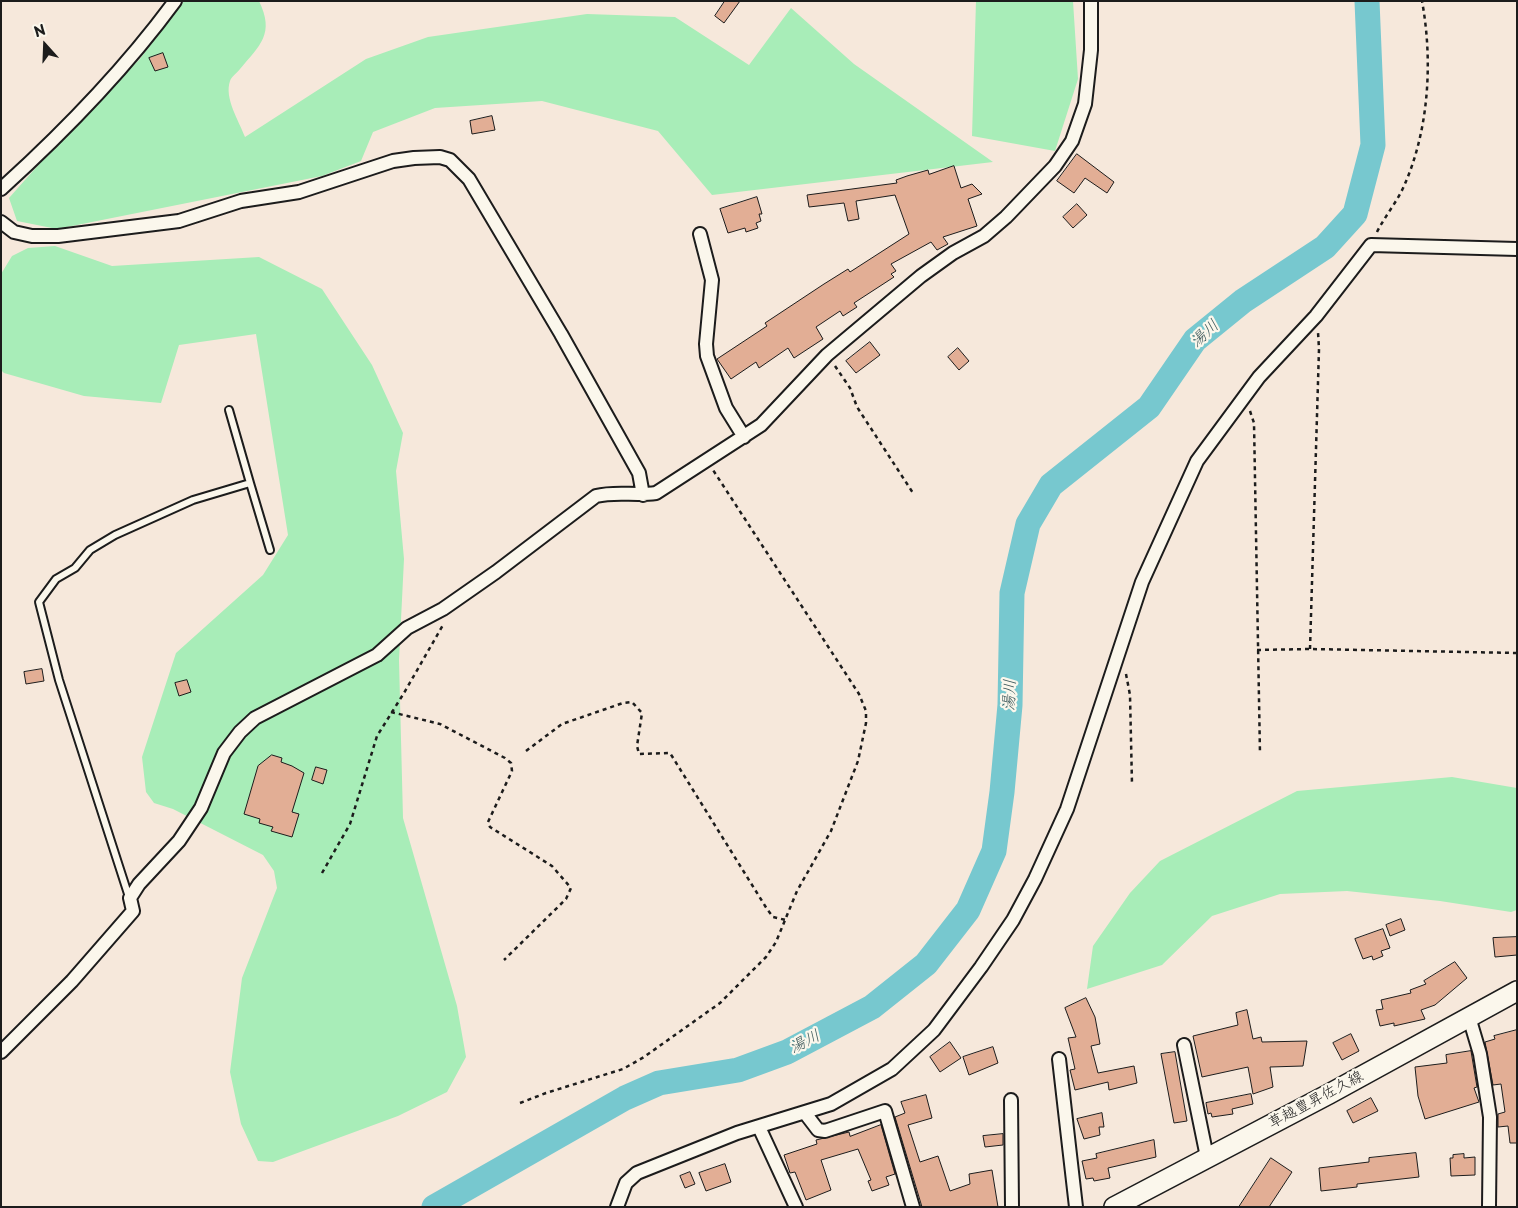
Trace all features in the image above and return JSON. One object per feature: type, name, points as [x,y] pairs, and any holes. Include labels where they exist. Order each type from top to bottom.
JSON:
[{"type":"main road","name":"草越豊昇佐久線","points":[[1114,1207],[1517,991]]},
{"type":"street","points":[[1,189],[38,155],[130,57],[175,1]]},
{"type":"street","points":[[1,1052],[72,981],[133,911],[130,898],[139,884],[179,841],[201,808],[224,752],[240,732],[255,718],[274,706],[313,690],[377,655],[407,628],[443,609],[496,572],[596,496],[610,492],[643,495],[656,493],[744,437],[761,424],[827,355],[921,276],[953,253],[984,236],[999,223],[1064,154],[1080,122],[1085,104],[1091,50],[1091,1]]},
{"type":"street","points":[[1,222],[14,232],[32,236],[58,236],[179,221],[241,201],[299,192],[393,162],[440,157],[450,160],[470,178],[561,334],[639,474],[643,495]]},
{"type":"street","points":[[700,234],[712,280],[706,344],[707,356],[726,408],[744,437]]},
{"type":"street","points":[[618,1207],[626,1183],[637,1173],[737,1133],[831,1104],[892,1069],[934,1030],[1013,920],[1031,887],[1067,810],[1120,654],[1142,582],[1197,461],[1241,401],[1259,377],[1316,316],[1371,245],[1517,249]]},
{"type":"street","points":[[1469,1017],[1480,1054],[1490,1117],[1489,1207]]},
{"type":"street","points":[[1184,1045],[1207,1157]]},
{"type":"street","points":[[1059,1059],[1076,1207]]},
{"type":"street","points":[[1011,1100],[1012,1207]]},
{"type":"street","points":[[805,1113],[818,1130],[825,1131],[885,1111],[913,1207]]},
{"type":"street","points":[[759,1127],[796,1207]]},
{"type":"lane","points":[[228,410],[270,550]]},
{"type":"lane","points":[[130,898],[59,680],[39,602],[56,579],[75,568],[90,550],[115,535],[192,500],[250,484]]},
{"type":"path","points":[[1371,245],[1404,186],[1416,149],[1428,81],[1428,46],[1422,1]]},
{"type":"path","points":[[1310,649],[1319,349],[1316,316]]},
{"type":"path","points":[[827,355],[850,388],[857,407],[913,493]]},
{"type":"path","points":[[1241,401],[1250,410],[1254,423],[1260,754]]},
{"type":"path","points":[[520,1103],[623,1069],[687,1028],[750,975],[776,942],[797,891],[831,831],[854,770],[866,723],[866,711],[859,694],[707,461]]},
{"type":"path","points":[[322,873],[350,824],[376,736],[404,693],[443,625],[446,615],[443,609]]},
{"type":"path","points":[[1257,650],[1310,649],[1517,653]]},
{"type":"path","points":[[1120,654],[1130,695],[1132,784]]},
{"type":"path","points":[[526,751],[562,724],[623,703],[632,702],[642,713],[637,746],[639,754],[670,753],[773,917],[786,920]]},
{"type":"path","points":[[391,712],[440,724],[505,758],[513,767],[488,822],[490,826],[552,866],[571,888],[566,900],[504,960]]},
{"type":"green space","points":[[184,1],[259,1],[264,12],[266,22],[263,38],[254,53],[230,81],[229,95],[245,137],[366,59],[428,37],[587,14],[675,17],[749,65],[791,8],[854,64],[993,162],[712,195],[658,131],[542,101],[435,108],[373,132],[361,161],[322,176],[57,229],[17,221],[9,198],[95,101],[139,60]]},
{"type":"green space","points":[[976,1],[1073,1],[1078,79],[1055,151],[972,136]]},
{"type":"green space","points":[[55,246],[112,266],[259,257],[322,289],[372,365],[403,433],[396,471],[404,559],[399,660],[403,818],[457,1006],[466,1057],[447,1092],[398,1116],[273,1162],[258,1161],[241,1124],[230,1072],[242,978],[277,888],[274,871],[263,855],[173,809],[154,803],[146,792],[142,757],[176,653],[263,575],[288,535],[256,334],[179,345],[161,403],[84,396],[4,373],[1,370],[1,274],[12,256],[28,248]]},
{"type":"green space","points":[[1452,777],[1517,788],[1517,910],[1511,912],[1440,901],[1347,891],[1280,894],[1212,916],[1162,965],[1087,989],[1093,946],[1130,893],[1160,861],[1297,791]]},
{"type":"building","points":[[725,1],[740,1],[724,23],[715,16]]},
{"type":"building","points":[[163,53],[168,67],[155,71],[149,58]]},
{"type":"building","points":[[492,116],[495,130],[472,134],[470,121]]},
{"type":"building","points":[[1077,154],[1114,182],[1107,193],[1085,178],[1074,193],[1057,181]]},
{"type":"building","points":[[954,166],[961,188],[972,184],[982,194],[968,199],[977,226],[943,237],[948,244],[937,250],[931,242],[891,264],[896,271],[891,274],[894,277],[854,303],[857,307],[843,316],[840,311],[816,327],[823,339],[794,358],[788,348],[759,368],[756,362],[731,379],[717,359],[767,326],[765,323],[824,284],[848,269],[850,272],[909,234],[895,195],[856,201],[859,219],[848,221],[844,203],[809,207],[807,195],[897,183],[896,180],[907,176],[928,170],[929,174]]},
{"type":"building","points":[[757,197],[762,214],[759,214],[761,221],[756,223],[758,228],[746,232],[745,228],[728,233],[720,209]]},
{"type":"building","points":[[1077,204],[1087,215],[1073,228],[1063,217]]},
{"type":"building","points":[[870,342],[880,355],[856,373],[846,361]]},
{"type":"building","points":[[958,348],[969,361],[959,370],[948,357]]},
{"type":"building","points":[[42,669],[44,681],[26,684],[24,672]]},
{"type":"building","points":[[187,680],[191,692],[179,696],[175,683]]},
{"type":"building","points":[[272,755],[282,758],[281,762],[304,773],[292,812],[299,814],[292,837],[271,831],[273,827],[259,823],[260,819],[244,814],[258,766]]},
{"type":"building","points":[[316,767],[327,770],[323,784],[312,780]]},
{"type":"building","points":[[1401,919],[1405,930],[1390,936],[1386,925]]},
{"type":"building","points":[[1383,929],[1390,948],[1381,951],[1383,956],[1373,960],[1372,956],[1363,959],[1355,939]]},
{"type":"building","points":[[1517,937],[1517,955],[1495,957],[1493,938]]},
{"type":"building","points":[[1455,962],[1467,978],[1435,1005],[1421,1010],[1425,1019],[1394,1026],[1394,1023],[1380,1026],[1376,1010],[1383,1009],[1381,1000],[1411,993],[1410,990],[1426,984],[1424,981]]},
{"type":"building","points":[[1086,998],[1095,1017],[1100,1044],[1091,1046],[1098,1073],[1134,1066],[1137,1083],[1109,1090],[1108,1082],[1075,1090],[1070,1070],[1075,1069],[1068,1038],[1076,1037],[1065,1008]]},
{"type":"building","points":[[1247,1010],[1253,1039],[1261,1037],[1262,1042],[1307,1041],[1303,1066],[1270,1067],[1273,1087],[1253,1094],[1248,1067],[1202,1077],[1193,1036],[1238,1025],[1236,1013]]},
{"type":"building","points":[[1517,1030],[1517,1143],[1510,1143],[1508,1126],[1498,1127],[1498,1114],[1505,1112],[1501,1084],[1493,1085],[1485,1042],[1495,1039],[1494,1036]]},
{"type":"building","points":[[1351,1034],[1359,1051],[1342,1060],[1333,1043]]},
{"type":"building","points":[[950,1042],[961,1058],[940,1072],[930,1057]]},
{"type":"building","points":[[993,1047],[998,1063],[969,1075],[963,1057]]},
{"type":"building","points":[[1471,1051],[1477,1087],[1474,1088],[1479,1102],[1425,1119],[1418,1096],[1415,1067],[1447,1063],[1446,1055]]},
{"type":"building","points":[[1175,1052],[1187,1121],[1174,1123],[1161,1054]]},
{"type":"building","points":[[1251,1094],[1253,1104],[1232,1109],[1233,1114],[1212,1117],[1211,1113],[1208,1114],[1206,1103]]},
{"type":"building","points":[[926,1095],[932,1118],[908,1125],[920,1162],[938,1156],[950,1191],[970,1184],[969,1174],[992,1170],[998,1207],[922,1207],[895,1117],[905,1113],[901,1102]]},
{"type":"building","points":[[1371,1098],[1378,1111],[1353,1123],[1347,1111]]},
{"type":"building","points":[[1102,1113],[1104,1127],[1099,1127],[1100,1135],[1084,1139],[1077,1119]]},
{"type":"building","points":[[881,1125],[895,1174],[886,1177],[889,1185],[872,1191],[868,1181],[871,1180],[858,1149],[821,1160],[831,1190],[806,1200],[795,1172],[790,1173],[784,1155],[817,1144],[816,1140],[849,1132],[850,1136]]},
{"type":"building","points":[[1003,1134],[1003,1145],[985,1147],[983,1136]]},
{"type":"building","points":[[1154,1140],[1156,1157],[1108,1168],[1110,1178],[1094,1181],[1093,1178],[1086,1179],[1082,1161],[1097,1158],[1096,1154]]},
{"type":"building","points":[[1416,1153],[1419,1177],[1357,1184],[1357,1187],[1321,1191],[1319,1168],[1369,1162],[1369,1158]]},
{"type":"building","points":[[1464,1154],[1464,1158],[1475,1157],[1475,1175],[1451,1176],[1450,1158],[1453,1158],[1453,1155]]},
{"type":"building","points":[[1271,1158],[1292,1172],[1269,1207],[1239,1207]]},
{"type":"building","points":[[725,1164],[731,1182],[706,1191],[699,1173]]},
{"type":"building","points":[[690,1172],[695,1184],[685,1188],[680,1176]]},
{"type":"waterway","name":"湯川","points":[[434,1207],[625,1098],[659,1083],[738,1070],[787,1052],[872,1007],[926,964],[968,910],[994,851],[1002,792],[1010,705],[1012,593],[1028,524],[1051,485],[1149,407],[1195,340],[1243,301],[1325,247],[1355,214],[1373,145],[1367,1]]}]
